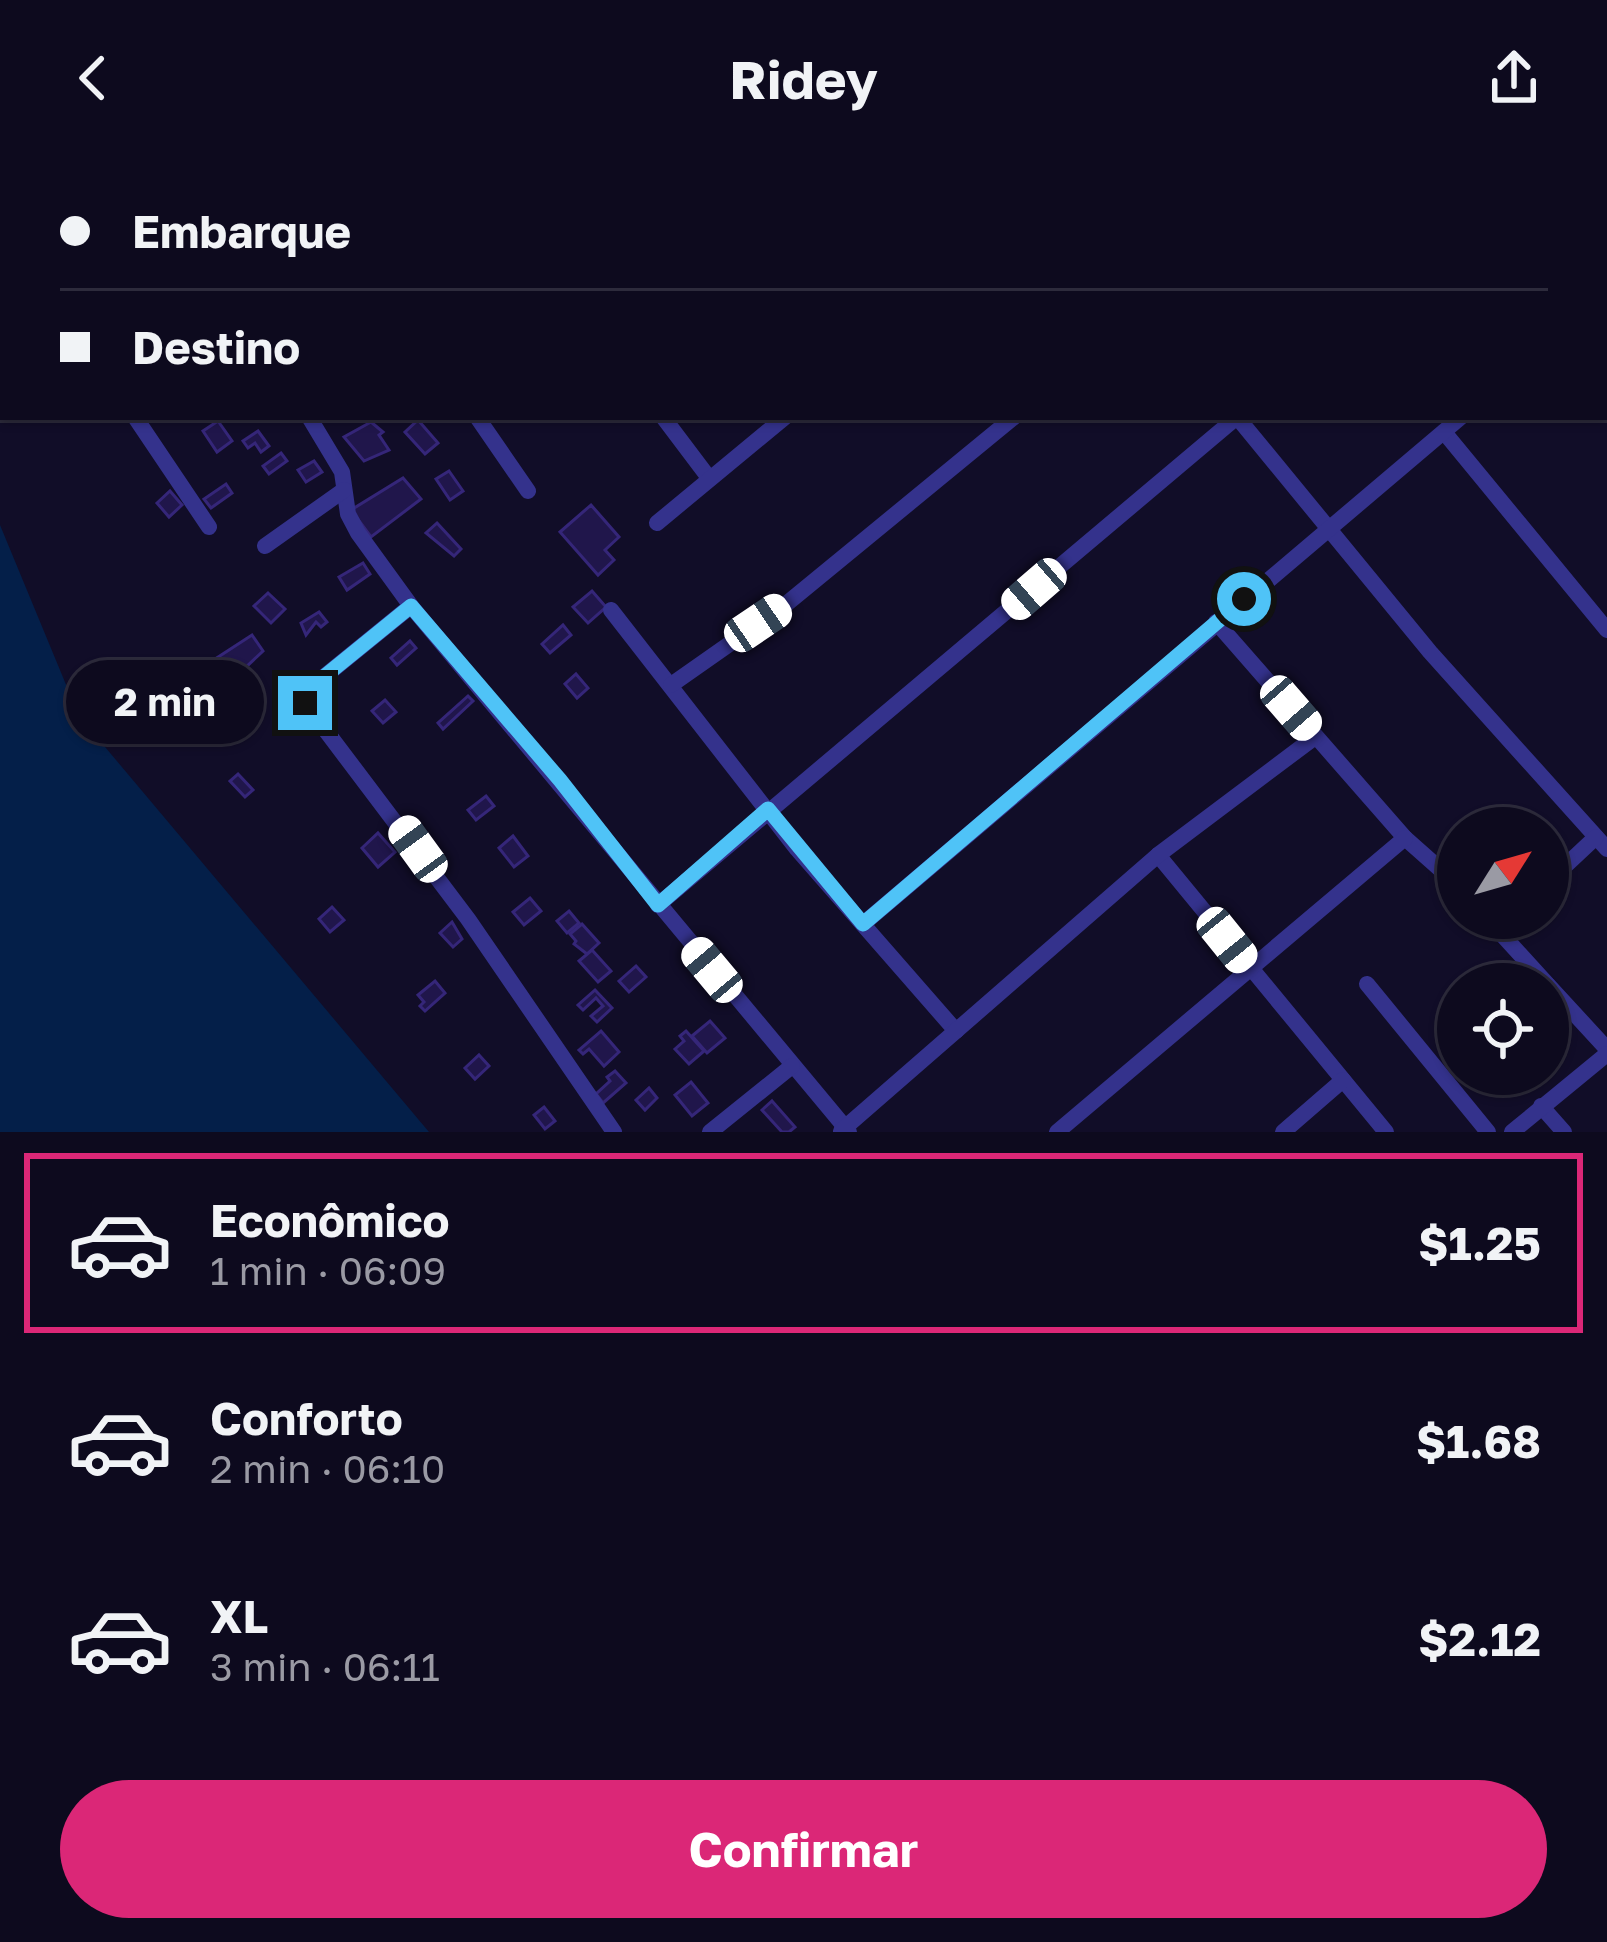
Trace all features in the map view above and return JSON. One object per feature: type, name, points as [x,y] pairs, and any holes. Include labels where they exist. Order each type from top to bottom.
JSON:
[{"type":"street","points":[[137,420],[209,527]]},
{"type":"street","points":[[478,420],[528,491]]},
{"type":"street","points":[[665,420],[709,478]]},
{"type":"street","points":[[657,523],[781,420]]},
{"type":"street","points":[[671,685],[835,566],[1010,420]]},
{"type":"street","points":[[658,905],[1233,420]]},
{"type":"street","points":[[1239,420],[1430,652],[1602,843],[1569,867]]},
{"type":"street","points":[[863,924],[1458,420]]},
{"type":"street","points":[[314,424],[342,472],[358,533],[411,606],[560,780],[845,1130],[1158,854],[1316,737]]},
{"type":"street","points":[[1444,432],[1607,630]]},
{"type":"street","points":[[265,546],[344,490]]},
{"type":"street","points":[[411,606],[309,689],[305,703],[443,884],[614,1132]]},
{"type":"street","points":[[611,610],[768,809],[956,1031]]},
{"type":"street","points":[[1216,622],[1405,838],[1437,866]]},
{"type":"street","points":[[1058,1132],[1405,838]]},
{"type":"street","points":[[1158,854],[1386,1132]]},
{"type":"street","points":[[1512,939],[1531,963]]},
{"type":"street","points":[[1367,985],[1488,1132]]},
{"type":"street","points":[[1512,1132],[1607,1051],[1569,1008]]},
{"type":"street","points":[[710,1132],[792,1066]]},
{"type":"street","points":[[1282,1132],[1343,1080]]},
{"type":"street","points":[[1541,1106],[1564,1132]]},
{"type":"water","points":[[0,525],[79,716],[429,1132],[0,1132]]},
{"type":"building","points":[[418,420],[438,443],[425,454],[405,432]]},
{"type":"building","points":[[218,421],[232,441],[217,452],[203,431]]},
{"type":"building","points":[[371,422],[383,432],[379,435],[389,450],[364,461],[344,437]]},
{"type":"building","points":[[258,431],[269,446],[261,452],[255,443],[248,448],[243,441]]},
{"type":"building","points":[[281,453],[287,461],[269,474],[263,466]]},
{"type":"building","points":[[314,461],[322,472],[306,482],[298,470]]},
{"type":"building","points":[[449,471],[463,491],[450,500],[436,479]]},
{"type":"building","points":[[403,478],[421,499],[371,537],[351,510]]},
{"type":"building","points":[[226,484],[232,493],[211,508],[204,499]]},
{"type":"building","points":[[170,491],[182,505],[169,517],[157,503]]},
{"type":"building","points":[[591,505],[619,537],[605,550],[614,560],[598,575],[560,532]]},
{"type":"building","points":[[437,523],[461,549],[454,556],[426,533]]},
{"type":"building","points":[[363,563],[370,574],[347,590],[339,577]]},
{"type":"building","points":[[592,591],[606,607],[588,623],[573,607]]},
{"type":"building","points":[[268,593],[285,609],[271,623],[254,606]]},
{"type":"building","points":[[319,612],[327,622],[321,627],[316,622],[306,635],[301,623]]},
{"type":"building","points":[[563,625],[571,635],[550,653],[542,644]]},
{"type":"building","points":[[252,635],[263,651],[225,687],[209,663]]},
{"type":"building","points":[[410,641],[416,648],[397,665],[391,658]]},
{"type":"building","points":[[576,674],[588,688],[577,698],[565,684]]},
{"type":"building","points":[[468,696],[473,701],[443,729],[438,723]]},
{"type":"building","points":[[385,700],[396,712],[383,723],[372,711]]},
{"type":"building","points":[[238,774],[253,790],[245,797],[230,781]]},
{"type":"building","points":[[486,796],[494,806],[476,820],[468,810]]},
{"type":"building","points":[[378,833],[395,852],[378,867],[362,848]]},
{"type":"building","points":[[513,836],[528,856],[514,867],[499,848]]},
{"type":"building","points":[[530,898],[541,911],[524,925],[513,912]]},
{"type":"building","points":[[332,907],[344,920],[330,932],[319,919]]},
{"type":"building","points":[[569,911],[579,923],[567,933],[557,921]]},
{"type":"building","points":[[452,922],[462,939],[453,947],[440,933]]},
{"type":"building","points":[[582,924],[599,943],[587,954],[570,934]]},
{"type":"building","points":[[592,950],[611,971],[598,982],[579,961]]},
{"type":"building","points":[[636,966],[646,977],[629,992],[619,981]]},
{"type":"building","points":[[435,981],[445,993],[425,1011],[418,995]]},
{"type":"building","points":[[595,990],[612,1008],[597,1022],[591,1016],[603,1006],[596,998],[583,1010],[578,1005]]},
{"type":"building","points":[[710,1021],[725,1038],[707,1053],[692,1036]]},
{"type":"building","points":[[601,1031],[619,1052],[604,1066],[589,1049],[583,1054],[579,1050]]},
{"type":"building","points":[[686,1031],[704,1051],[689,1064],[675,1049]]},
{"type":"building","points":[[479,1055],[489,1066],[475,1079],[465,1068]]},
{"type":"building","points":[[615,1071],[626,1083],[603,1103],[596,1094]]},
{"type":"building","points":[[691,1082],[708,1103],[692,1116],[675,1095]]},
{"type":"building","points":[[649,1088],[657,1098],[645,1110],[636,1100]]},
{"type":"building","points":[[772,1101],[795,1127],[789,1132],[782,1132],[762,1110]]},
{"type":"building","points":[[544,1107],[555,1121],[545,1129],[534,1115]]},
{"type":"route","points":[[305,703],[309,689],[411,606],[560,780],[658,905],[768,809],[863,924],[1244,599]]}]
